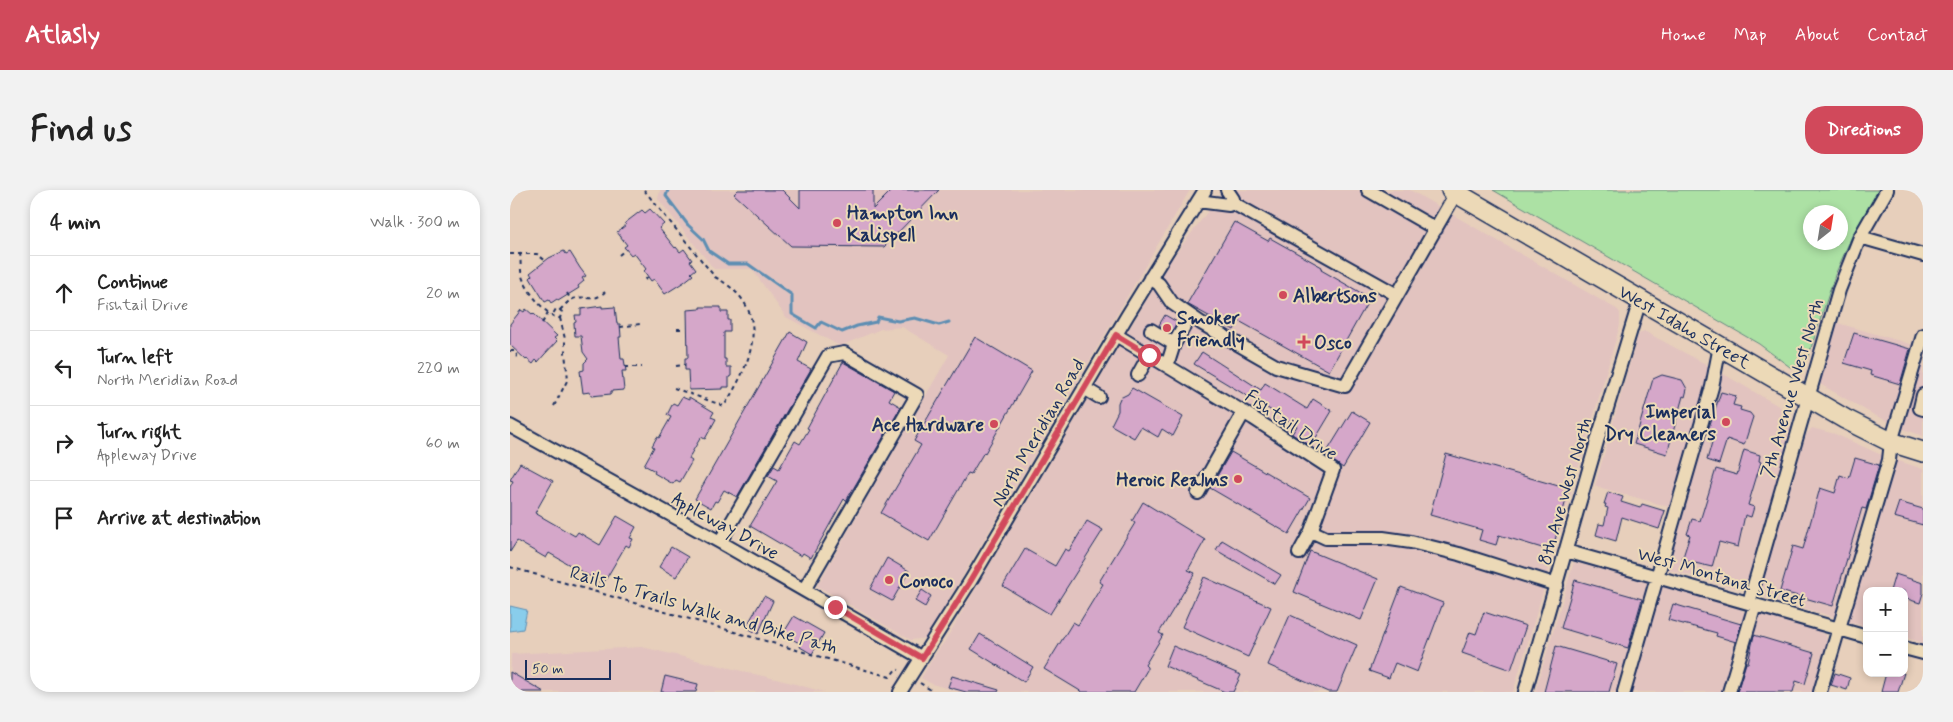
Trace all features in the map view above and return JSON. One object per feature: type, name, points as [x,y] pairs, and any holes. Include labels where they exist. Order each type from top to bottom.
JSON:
[{"type":"highway","name":"West Idaho Street","points":[[1453,192],[1871,433],[1891,442],[1923,452]]},
{"type":"street","points":[[1368,190],[1436,229]]},
{"type":"street","name":"7th Avenue West North","points":[[1729,692],[1808,397],[1839,290],[1860,237],[1887,190]]},
{"type":"street","points":[[1150,278],[1159,284],[1172,303],[1190,316],[1276,366],[1345,386],[1436,229],[1453,192]]},
{"type":"street","points":[[1202,196],[1230,198],[1231,202],[1397,295]]},
{"type":"street","name":"North Meridian Road","points":[[900,692],[971,580],[1150,278],[1202,196]]},
{"type":"street","points":[[1860,237],[1923,255]]},
{"type":"street","name":"8th Ave West North","points":[[1525,692],[1640,300]]},
{"type":"street","points":[[1167,366],[1174,344],[1190,316]]},
{"type":"street","points":[[1151,330],[1174,344]]},
{"type":"street","name":"Fishtail Drive","points":[[1116,335],[1244,412],[1333,470],[1311,531]]},
{"type":"street","points":[[1820,692],[1889,460],[1891,442],[1923,335]]},
{"type":"street","points":[[1624,692],[1712,387],[1720,346]]},
{"type":"street","points":[[720,542],[828,356],[844,353],[916,395],[804,590]]},
{"type":"street","points":[[1138,375],[1149,355]]},
{"type":"street","points":[[1084,388],[1099,397]]},
{"type":"street","points":[[1923,395],[1920,408],[1923,409]]},
{"type":"street","points":[[1198,493],[1244,412]]},
{"type":"street","name":"Appleway Drive","points":[[510,426],[720,542],[922,658]]},
{"type":"street","points":[[1300,553],[1311,531],[1326,538],[1384,538],[1411,542],[1459,554],[1557,585]]},
{"type":"street","name":"West Montana Street","points":[[1566,551],[1863,636]]},
{"type":"street","points":[[1908,649],[1923,653]]},
{"type":"path","points":[[644,190],[715,277],[729,284],[738,292],[749,309],[752,343],[748,362],[724,406],[674,388]]},
{"type":"path","points":[[619,255],[626,250]]},
{"type":"path","points":[[520,253],[521,275],[524,283],[538,303],[556,318],[560,318]]},
{"type":"path","points":[[510,254],[537,254],[547,262]]},
{"type":"path","points":[[645,280],[648,277]]},
{"type":"path","points":[[553,314],[556,309],[560,310],[571,300],[576,298],[598,298],[605,292]]},
{"type":"path","points":[[567,293],[571,300]]},
{"type":"path","points":[[554,406],[568,379],[564,354],[565,339],[560,310]]},
{"type":"path","points":[[542,322],[549,312]]},
{"type":"path","points":[[620,327],[640,324]]},
{"type":"path","points":[[677,329],[683,329]]},
{"type":"path","points":[[510,350],[516,351],[516,360]]},
{"type":"path","points":[[676,366],[685,365]]},
{"type":"path","points":[[625,367],[642,367]]},
{"type":"path","name":"Rails To Trails Walk and Bike Path","points":[[510,567],[890,677]]},
{"type":"path","points":[[910,676],[934,692]]},
{"type":"shaded area","points":[[660,190],[1190,190],[926,638],[911,640],[817,586],[949,355],[902,327],[881,329],[840,346],[786,317],[752,269],[714,269],[658,199]]},
{"type":"shaded area","points":[[1224,190],[1410,190],[1618,310],[1620,313],[1620,325],[1547,575],[1460,548],[1412,536],[1326,530],[1320,524],[1320,521],[1341,469],[1172,359],[1127,333],[1168,264]]},
{"type":"shaded area","points":[[1834,322],[1917,346],[1894,424],[1874,415],[1820,384],[1819,380]]},
{"type":"shaded area","points":[[1644,331],[1713,368],[1673,508],[1595,486],[1637,338]]},
{"type":"shaded area","points":[[1119,346],[1231,410],[1324,471],[1324,477],[1300,535],[1325,546],[1384,546],[1411,549],[1456,559],[1544,588],[1513,692],[960,692],[932,684],[921,678],[945,641]]},
{"type":"shaded area","points":[[1923,348],[1923,436],[1901,428]]},
{"type":"shaded area","points":[[1720,372],[1782,408],[1787,413],[1791,425],[1791,431],[1747,587],[1742,590],[1663,568]]},
{"type":"shaded area","points":[[1812,428],[1835,434],[1886,457],[1838,618],[1761,596],[1758,592],[1806,435]]},
{"type":"shaded area","points":[[1893,459],[1923,469],[1923,643],[1908,638],[1908,587],[1863,587],[1863,626],[1846,621]]},
{"type":"shaded area","points":[[1574,562],[1650,583],[1619,692],[1535,692]]},
{"type":"shaded area","points":[[1660,586],[1739,608],[1745,613],[1746,616],[1726,692],[1630,692]]},
{"type":"shaded area","points":[[1760,615],[1818,631],[1826,635],[1827,647],[1814,692],[1735,692],[1757,617]]},
{"type":"shaded area","points":[[642,647],[824,692],[510,692],[511,654]]},
{"type":"green space","points":[[1493,190],[1879,190],[1848,245],[1848,205],[1803,205],[1803,250],[1846,250],[1835,275],[1807,360],[1799,367],[1790,367],[1759,344]]},
{"type":"water","points":[[510,606],[527,610],[523,629],[510,631]]},
{"type":"building","points":[[738,190],[782,190],[800,208],[800,190],[873,190],[873,209],[892,190],[939,190],[884,247],[791,246],[734,194]]},
{"type":"building","points":[[650,209],[664,224],[659,228],[675,248],[680,252],[684,249],[696,269],[691,273],[693,275],[665,294],[654,279],[651,281],[644,271],[646,269],[634,253],[631,255],[624,247],[627,245],[617,232],[642,210],[645,213]]},
{"type":"building","points":[[1234,222],[1268,241],[1270,238],[1322,267],[1321,270],[1370,298],[1329,371],[1239,321],[1234,330],[1187,304]]},
{"type":"building","points":[[564,251],[566,254],[570,252],[586,276],[582,278],[584,281],[578,286],[579,288],[558,301],[557,299],[551,303],[549,300],[545,302],[530,278],[532,276],[530,273],[549,258]]},
{"type":"building","points":[[602,306],[602,308],[615,307],[617,324],[620,324],[621,359],[624,359],[626,371],[622,371],[624,390],[611,391],[611,394],[591,396],[590,392],[583,393],[580,371],[584,370],[584,363],[588,359],[583,352],[581,336],[575,336],[574,323],[576,322],[575,315],[581,315],[581,309]]},
{"type":"building","points":[[700,307],[721,307],[721,312],[728,312],[730,332],[724,332],[724,359],[726,359],[726,367],[731,367],[731,376],[729,377],[729,387],[723,387],[723,389],[689,390],[688,370],[685,370],[685,358],[688,358],[687,310],[700,309]]},
{"type":"building","points":[[526,309],[533,313],[557,336],[554,338],[557,341],[538,362],[536,360],[533,364],[510,345],[510,324],[521,310],[524,312]]},
{"type":"building","points":[[1165,315],[1177,322],[1171,333],[1159,325]]},
{"type":"building","points":[[790,332],[807,342],[798,362],[811,369],[737,497],[724,490],[711,508],[695,499]]},
{"type":"building","points":[[1854,333],[1910,349],[1900,384],[1870,375],[1871,371],[1844,363]]},
{"type":"building","points":[[975,337],[1032,371],[985,453],[971,474],[968,473],[929,541],[881,513],[921,445],[914,441]]},
{"type":"building","points":[[1202,352],[1261,390],[1265,383],[1307,409],[1313,399],[1332,411],[1311,446],[1292,434],[1297,426],[1194,364]]},
{"type":"building","points":[[843,362],[894,391],[889,400],[901,407],[846,501],[844,499],[811,558],[803,553],[801,556],[750,526],[777,481],[768,476],[774,466],[779,469],[795,441],[800,444]]},
{"type":"building","points":[[1662,375],[1682,380],[1687,389],[1685,397],[1683,396],[1667,454],[1634,444],[1653,379]]},
{"type":"building","points":[[1132,388],[1183,417],[1173,436],[1162,429],[1158,437],[1141,427],[1134,438],[1111,425],[1118,411],[1120,398],[1128,394]]},
{"type":"building","points":[[1721,392],[1736,396],[1733,405],[1741,407],[1740,410],[1750,413],[1753,417],[1744,445],[1727,439],[1719,464],[1707,460],[1714,435],[1707,433]]},
{"type":"building","points":[[682,397],[689,400],[689,397],[714,412],[711,417],[716,419],[705,439],[701,437],[691,454],[689,459],[692,461],[680,482],[676,480],[673,484],[644,465],[657,437],[659,438],[671,417],[667,415],[673,403],[677,405]]},
{"type":"building","points":[[1352,411],[1370,422],[1343,468],[1325,455]]},
{"type":"building","points":[[1744,450],[1760,455],[1759,461],[1761,462],[1748,505],[1754,507],[1751,517],[1745,515],[1738,547],[1719,542],[1712,567],[1682,560],[1690,535],[1687,534],[1692,519],[1700,521],[1716,469],[1737,475]]},
{"type":"building","points":[[1231,452],[1310,498],[1289,534],[1210,488]]},
{"type":"building","points":[[1446,454],[1569,489],[1552,551],[1499,535],[1496,545],[1479,540],[1482,530],[1430,515]]},
{"type":"building","points":[[1855,458],[1879,465],[1866,509],[1862,508],[1833,606],[1780,591],[1793,546],[1803,549],[1820,488],[1835,493],[1840,475],[1849,478]]},
{"type":"building","points":[[520,463],[553,481],[535,513],[575,536],[578,532],[600,545],[617,516],[636,527],[630,538],[633,539],[629,547],[626,545],[603,584],[549,553],[546,558],[517,541],[510,552],[510,487],[513,481],[510,480]]},
{"type":"building","points":[[1608,492],[1623,497],[1621,502],[1640,508],[1642,504],[1665,511],[1659,529],[1622,517],[1616,541],[1596,535],[1599,524],[1604,525],[1608,508],[1604,504]]},
{"type":"building","points":[[1143,502],[1205,540],[1188,570],[1195,573],[1159,633],[1163,635],[1145,665],[1147,670],[1134,692],[1082,692],[1044,669],[1073,622],[1078,625],[1103,584],[1099,582],[1135,523],[1132,521]]},
{"type":"building","points":[[1899,502],[1923,509],[1923,525],[1894,517]]},
{"type":"building","points":[[1087,521],[1103,530],[1050,614],[1003,586],[1025,549],[1055,566],[1065,549],[1069,551]]},
{"type":"building","points":[[1222,540],[1281,575],[1275,584],[1216,550]]},
{"type":"building","points":[[671,547],[688,557],[676,577],[659,567]]},
{"type":"building","points":[[1310,551],[1378,579],[1361,620],[1294,592]]},
{"type":"building","name":"Conoco","points":[[887,558],[909,571],[892,601],[870,589]]},
{"type":"building","points":[[1895,574],[1923,583],[1920,603],[1908,599],[1908,587],[1891,587]]},
{"type":"building","points":[[1204,577],[1271,607],[1248,657],[1182,627]]},
{"type":"building","points":[[1575,580],[1642,599],[1628,648],[1561,628]]},
{"type":"building","points":[[1401,587],[1443,603],[1417,672],[1395,663],[1389,678],[1369,671]]},
{"type":"building","points":[[922,590],[931,596],[925,607],[915,601]]},
{"type":"building","points":[[764,596],[773,601],[758,634],[746,627]]},
{"type":"building","points":[[1673,604],[1741,624],[1736,642],[1716,636],[1717,633],[1668,620]]},
{"type":"building","points":[[1484,612],[1526,626],[1511,670],[1462,653],[1470,632],[1476,634]]},
{"type":"building","points":[[1290,615],[1357,645],[1337,692],[1328,692],[1268,665]]},
{"type":"building","points":[[794,616],[824,633],[812,654],[800,647],[801,644],[783,634]]},
{"type":"building","points":[[980,634],[1033,667],[1024,682],[971,649]]},
{"type":"building","points":[[1754,635],[1814,653],[1805,684],[1796,681],[1793,692],[1737,692],[1746,663],[1748,663]]},
{"type":"building","points":[[1173,646],[1241,675],[1233,692],[1225,692],[1165,666]]},
{"type":"building","points":[[1556,646],[1617,664],[1609,692],[1544,692]]},
{"type":"building","points":[[510,672],[544,692],[510,692]]},
{"type":"building","points":[[1835,673],[1850,678],[1847,690],[1831,685]]},
{"type":"building","points":[[665,676],[698,684],[696,692],[661,692]]},
{"type":"building","points":[[952,676],[999,690],[998,692],[966,692],[948,687]]},
{"type":"building","points":[[1885,677],[1903,677],[1898,692],[1881,692]]},
{"type":"waterway","points":[[668,190],[666,196],[688,225],[703,239],[709,251],[728,264],[748,264],[792,295],[792,314],[816,328],[821,322],[842,332],[857,326],[876,322],[878,317],[898,321],[915,318],[939,325],[949,322]]},
{"type":"place","name":"Hampton Inn Kalispell","points":[[837,223]]},
{"type":"place","name":"Albertsons","points":[[1283,295]]},
{"type":"place","name":"Smoker Friendly","points":[[1167,328]]},
{"type":"place","name":"Osco","points":[[1304,342]]},
{"type":"place","name":"Imperial Dry Cleaners","points":[[1726,422]]},
{"type":"place","name":"Ace Hardware","points":[[994,424]]},
{"type":"place","name":"Heroic Realms","points":[[1238,479]]},
{"type":"place","name":"Conoco","points":[[889,580]]},
{"type":"route","points":[[835,607],[922,658],[971,580],[1116,335],[1149,355]]}]
